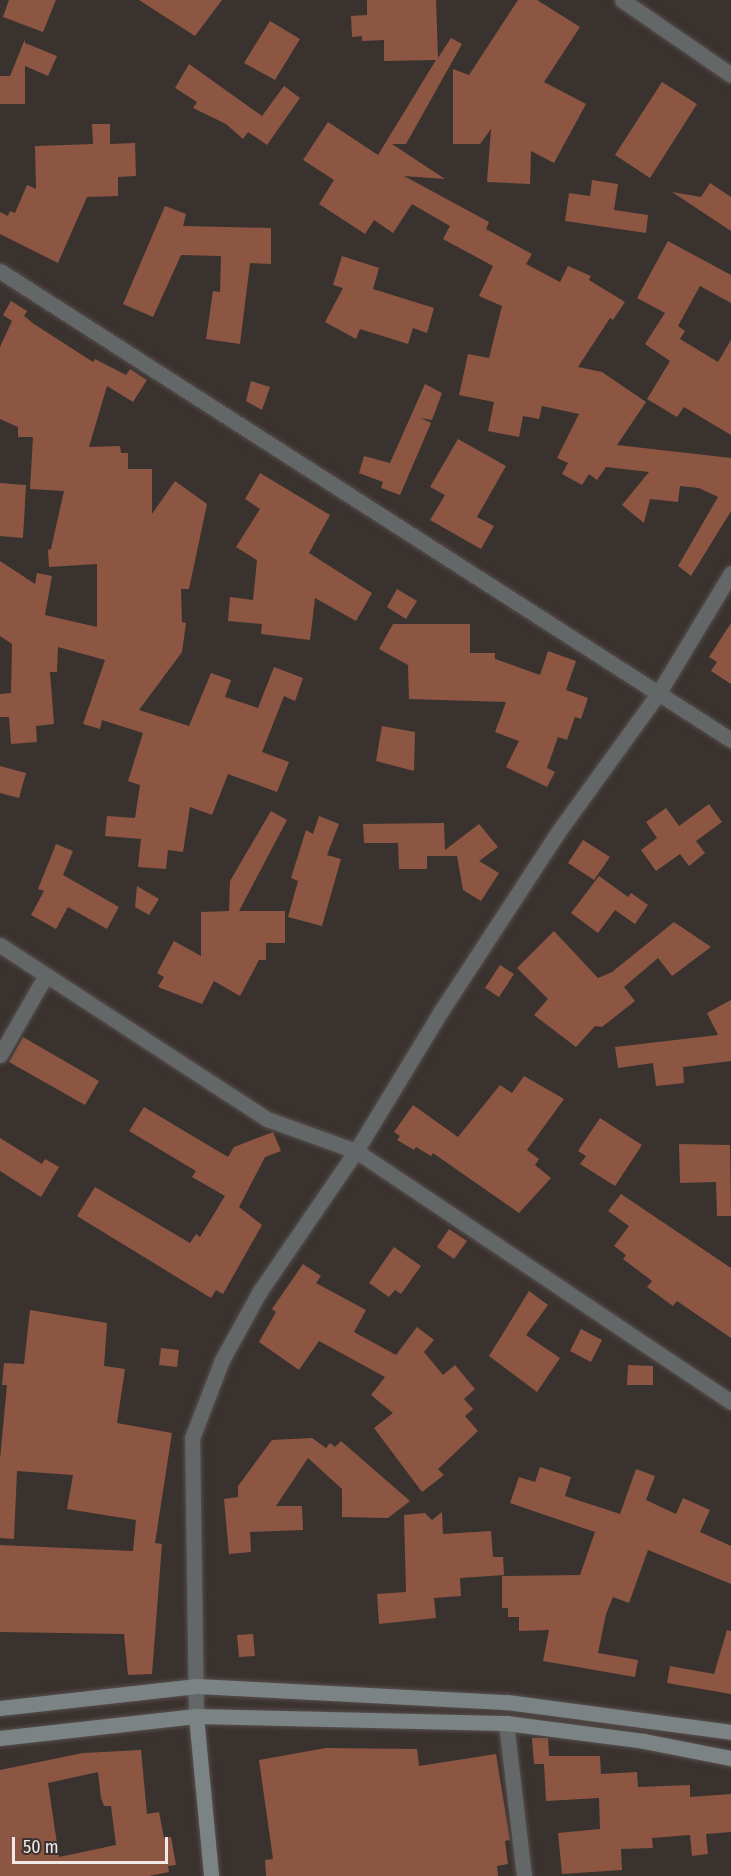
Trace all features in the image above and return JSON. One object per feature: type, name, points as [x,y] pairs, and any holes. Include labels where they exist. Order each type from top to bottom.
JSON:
[{"type":"main road","points":[[0,1708],[197,1686],[507,1702],[731,1732]]},
{"type":"main road","points":[[196,1716],[211,1876]]},
{"type":"main road","points":[[0,1738],[196,1716],[506,1723],[633,1739],[731,1758]]},
{"type":"street","points":[[622,0],[731,75]]},
{"type":"street","points":[[0,271],[454,559],[731,740]]},
{"type":"street","points":[[196,1716],[192,1438],[222,1360],[260,1291],[356,1151],[441,1011],[558,832],[658,694],[731,573]]},
{"type":"street","points":[[0,945],[267,1119],[356,1151],[731,1401]]},
{"type":"street","points":[[0,1055],[46,975]]},
{"type":"street","points":[[506,1723],[525,1876]]},
{"type":"building","points":[[9,0],[56,0],[43,32],[3,17]]},
{"type":"building","points":[[139,0],[222,0],[195,36]]},
{"type":"building","points":[[367,0],[436,0],[438,58],[451,38],[462,44],[406,144],[392,144],[445,179],[404,176],[489,222],[486,229],[532,254],[526,264],[560,282],[568,266],[591,276],[589,280],[625,302],[613,320],[610,318],[578,367],[602,372],[646,402],[617,445],[731,458],[731,511],[691,576],[678,566],[718,497],[699,488],[680,486],[678,502],[650,499],[644,523],[622,505],[649,472],[606,467],[597,480],[589,474],[582,485],[562,474],[568,463],[557,458],[579,414],[542,406],[539,419],[523,416],[519,437],[488,431],[494,402],[459,395],[468,354],[489,358],[502,306],[479,296],[493,266],[443,239],[450,226],[412,204],[393,233],[374,220],[365,234],[319,204],[334,180],[303,160],[328,122],[378,155],[436,60],[384,61],[384,40],[362,41],[362,36],[352,37],[351,16],[367,15]]},
{"type":"building","points":[[518,0],[537,0],[580,27],[544,82],[586,104],[554,163],[531,151],[530,184],[487,182],[491,129],[480,144],[453,144],[453,69],[469,75]]},
{"type":"building","points":[[270,21],[300,39],[275,80],[244,63]]},
{"type":"building","points":[[25,39],[25,43],[57,56],[48,76],[25,66],[25,104],[0,104],[0,76],[10,76]]},
{"type":"building","points":[[189,64],[262,116],[284,86],[300,98],[267,145],[248,132],[243,139],[226,124],[193,108],[197,102],[175,88]]},
{"type":"building","points":[[662,82],[697,104],[650,178],[615,155]]},
{"type":"building","points":[[92,124],[110,124],[110,144],[135,143],[136,176],[118,177],[118,196],[87,197],[58,263],[0,234],[0,212],[8,216],[10,211],[15,213],[27,185],[36,189],[35,146],[93,144]]},
{"type":"building","points":[[592,180],[618,184],[614,210],[648,215],[646,233],[565,221],[569,193],[590,196]]},
{"type":"building","points":[[710,183],[731,197],[731,231],[672,192],[701,197]]},
{"type":"building","points":[[165,206],[186,214],[183,226],[271,228],[271,264],[250,263],[240,344],[206,339],[213,291],[220,292],[221,256],[181,255],[153,317],[123,304]]},
{"type":"building","points":[[668,241],[731,275],[731,303],[700,286],[678,326],[685,331],[680,339],[718,362],[731,340],[731,435],[684,407],[677,417],[647,399],[670,361],[645,344],[665,313],[637,298]]},
{"type":"building","points":[[342,256],[379,268],[373,289],[434,308],[427,333],[413,328],[408,344],[360,329],[356,339],[325,322],[343,288],[333,285]]},
{"type":"building","points":[[11,301],[27,311],[24,316],[34,324],[93,362],[95,359],[126,375],[130,369],[147,380],[133,402],[107,386],[89,447],[120,446],[121,453],[128,453],[128,469],[152,469],[152,514],[175,481],[207,504],[189,589],[181,589],[182,622],[186,623],[182,652],[139,710],[189,726],[211,673],[231,680],[225,697],[258,708],[274,667],[303,678],[295,701],[284,696],[262,752],[289,762],[277,792],[228,774],[212,815],[190,807],[183,852],[168,850],[166,869],[138,867],[141,839],[105,836],[107,816],[135,818],[140,785],[128,781],[143,733],[102,720],[100,729],[83,724],[105,660],[58,647],[57,672],[50,672],[54,724],[36,726],[37,742],[11,744],[9,717],[0,717],[0,694],[11,693],[12,644],[0,636],[0,561],[35,584],[37,573],[52,576],[45,615],[97,627],[97,564],[49,567],[48,550],[51,549],[64,491],[30,489],[33,437],[18,437],[18,427],[0,419],[0,347],[12,321],[3,315]]},
{"type":"building","points":[[251,381],[270,387],[262,410],[246,401]]},
{"type":"building","points":[[425,384],[442,393],[432,420],[421,418],[431,423],[400,495],[381,488],[383,482],[359,473],[364,456],[390,463]]},
{"type":"building","points":[[458,439],[506,466],[477,517],[494,526],[481,549],[430,520],[445,495],[430,487]]},
{"type":"building","points":[[260,473],[330,515],[309,553],[372,593],[356,621],[315,598],[310,640],[261,634],[262,624],[228,621],[230,597],[253,600],[257,560],[236,547],[260,509],[245,499]]},
{"type":"building","points":[[0,483],[26,485],[23,538],[0,536]]},
{"type":"building","points":[[397,589],[417,601],[406,619],[387,607]]},
{"type":"building","points":[[731,623],[731,684],[711,671],[717,662],[709,657]]},
{"type":"building","points":[[393,624],[470,624],[470,653],[495,653],[495,659],[540,675],[548,651],[576,661],[566,690],[588,698],[581,719],[575,717],[567,740],[558,737],[547,768],[555,772],[547,787],[506,767],[519,741],[495,732],[506,702],[409,699],[408,665],[379,649]]},
{"type":"building","points":[[382,726],[415,732],[414,771],[376,761]]},
{"type":"building","points":[[0,766],[26,773],[19,798],[0,793]]},
{"type":"building","points":[[709,804],[722,822],[696,841],[705,853],[689,866],[680,854],[656,871],[641,850],[657,838],[646,822],[666,808],[679,826]]},
{"type":"building","points":[[271,811],[287,820],[239,911],[285,911],[285,943],[266,943],[266,960],[259,960],[240,996],[214,981],[202,1004],[158,987],[164,977],[157,973],[174,941],[201,956],[201,912],[229,911],[230,881]]},
{"type":"building","points":[[319,816],[339,824],[327,855],[341,859],[322,926],[288,917],[298,881],[291,878],[306,830],[313,834]]},
{"type":"building","points":[[444,823],[445,850],[479,824],[498,847],[479,861],[499,873],[481,901],[463,890],[457,856],[427,856],[427,869],[399,869],[398,843],[364,843],[363,824]]},
{"type":"building","points":[[583,840],[610,857],[594,880],[568,863]]},
{"type":"building","points":[[56,844],[73,851],[63,875],[119,907],[107,929],[68,907],[56,929],[31,915],[44,891],[38,889]]},
{"type":"building","points":[[599,876],[628,897],[631,893],[648,905],[635,924],[615,910],[598,933],[571,913]]},
{"type":"building","points":[[137,886],[159,899],[149,915],[135,907]]},
{"type":"building","points":[[674,922],[711,947],[672,976],[658,958],[624,987],[635,1001],[602,1027],[595,1026],[576,1047],[534,1015],[548,999],[517,968],[554,931],[598,978],[612,972]]},
{"type":"building","points":[[500,965],[514,974],[499,997],[485,988]]},
{"type":"building","points":[[731,1000],[731,1061],[683,1067],[684,1083],[656,1086],[653,1063],[618,1068],[615,1047],[718,1035],[707,1013]]},
{"type":"building","points":[[23,1037],[99,1081],[85,1105],[9,1062]]},
{"type":"building","points":[[524,1076],[564,1099],[527,1150],[539,1159],[535,1165],[551,1178],[519,1213],[433,1153],[431,1156],[416,1147],[414,1150],[397,1140],[400,1136],[394,1132],[413,1105],[458,1137],[500,1085],[512,1093]]},
{"type":"building","points":[[144,1107],[228,1157],[234,1147],[273,1132],[281,1151],[265,1157],[239,1207],[262,1225],[223,1294],[216,1290],[211,1298],[77,1216],[95,1187],[190,1243],[196,1234],[200,1237],[225,1196],[192,1177],[196,1171],[129,1131]]},
{"type":"building","points":[[600,1118],[642,1145],[615,1186],[580,1164],[586,1156],[578,1151]]},
{"type":"building","points":[[0,1138],[42,1164],[45,1159],[59,1167],[41,1197],[0,1171]]},
{"type":"building","points":[[679,1144],[730,1145],[731,1216],[717,1216],[716,1182],[680,1183]]},
{"type":"building","points":[[621,1194],[731,1268],[731,1338],[677,1301],[673,1306],[647,1287],[652,1281],[623,1259],[626,1255],[614,1246],[629,1226],[608,1211]]},
{"type":"building","points":[[449,1229],[467,1241],[454,1259],[437,1247]]},
{"type":"building","points":[[394,1247],[421,1266],[401,1294],[395,1290],[389,1297],[369,1283]]},
{"type":"building","points":[[303,1264],[321,1276],[316,1283],[366,1310],[354,1332],[396,1355],[417,1327],[434,1340],[424,1352],[443,1375],[455,1365],[475,1389],[464,1399],[473,1409],[465,1416],[478,1431],[438,1469],[444,1475],[422,1492],[374,1428],[393,1413],[371,1395],[385,1377],[319,1341],[299,1370],[259,1342],[276,1312],[272,1309]]},
{"type":"building","points":[[529,1291],[548,1305],[526,1335],[560,1358],[537,1392],[489,1356]]},
{"type":"building","points":[[30,1310],[107,1323],[104,1366],[125,1369],[117,1423],[172,1433],[155,1543],[162,1544],[152,1674],[128,1675],[124,1634],[0,1632],[0,1545],[133,1551],[136,1520],[67,1509],[73,1475],[17,1471],[14,1539],[0,1538],[0,1459],[7,1385],[2,1385],[4,1363],[24,1364]]},
{"type":"building","points":[[581,1329],[602,1340],[591,1362],[570,1351]]},
{"type":"building","points":[[161,1348],[179,1350],[177,1367],[159,1365]]},
{"type":"building","points":[[628,1365],[653,1366],[653,1385],[627,1385]]},
{"type":"building","points":[[312,1438],[326,1448],[330,1443],[335,1447],[341,1441],[410,1501],[388,1518],[342,1517],[342,1489],[308,1458],[276,1506],[302,1506],[303,1530],[250,1532],[251,1552],[229,1554],[224,1499],[238,1497],[238,1486],[272,1440]]},
{"type":"building","points":[[540,1467],[571,1477],[565,1496],[620,1514],[636,1469],[655,1476],[646,1500],[676,1514],[683,1498],[710,1510],[700,1532],[731,1546],[731,1584],[648,1550],[629,1603],[613,1597],[606,1614],[598,1653],[638,1660],[635,1677],[543,1661],[549,1630],[519,1631],[519,1617],[508,1617],[508,1608],[502,1608],[502,1576],[580,1575],[595,1532],[510,1503],[519,1477],[535,1482]]},
{"type":"building","points":[[442,1512],[443,1534],[491,1531],[493,1557],[503,1557],[504,1575],[460,1578],[461,1596],[434,1598],[436,1618],[379,1624],[377,1594],[406,1592],[404,1515],[425,1513],[432,1520]]},
{"type":"building","points":[[727,1630],[731,1631],[731,1694],[667,1683],[670,1666],[714,1674]]},
{"type":"building","points":[[253,1634],[255,1656],[239,1657],[237,1635]]},
{"type":"building","points":[[532,1738],[548,1738],[549,1756],[600,1756],[601,1774],[637,1772],[638,1787],[690,1785],[690,1797],[731,1794],[731,1832],[706,1834],[708,1854],[692,1856],[690,1835],[652,1838],[653,1848],[621,1849],[622,1870],[562,1874],[558,1833],[600,1829],[599,1798],[546,1801],[544,1764],[534,1764]]},
{"type":"building","points":[[326,1748],[417,1749],[419,1766],[496,1754],[510,1840],[505,1841],[508,1864],[497,1866],[498,1876],[266,1876],[265,1860],[273,1859],[259,1760]]},
{"type":"building","points":[[141,1750],[147,1814],[159,1812],[164,1838],[171,1837],[176,1865],[168,1866],[169,1872],[149,1876],[0,1876],[0,1770],[83,1753]],"holes":[[[98,1772],[104,1806],[111,1806],[116,1845],[59,1857],[48,1783]]]}]
